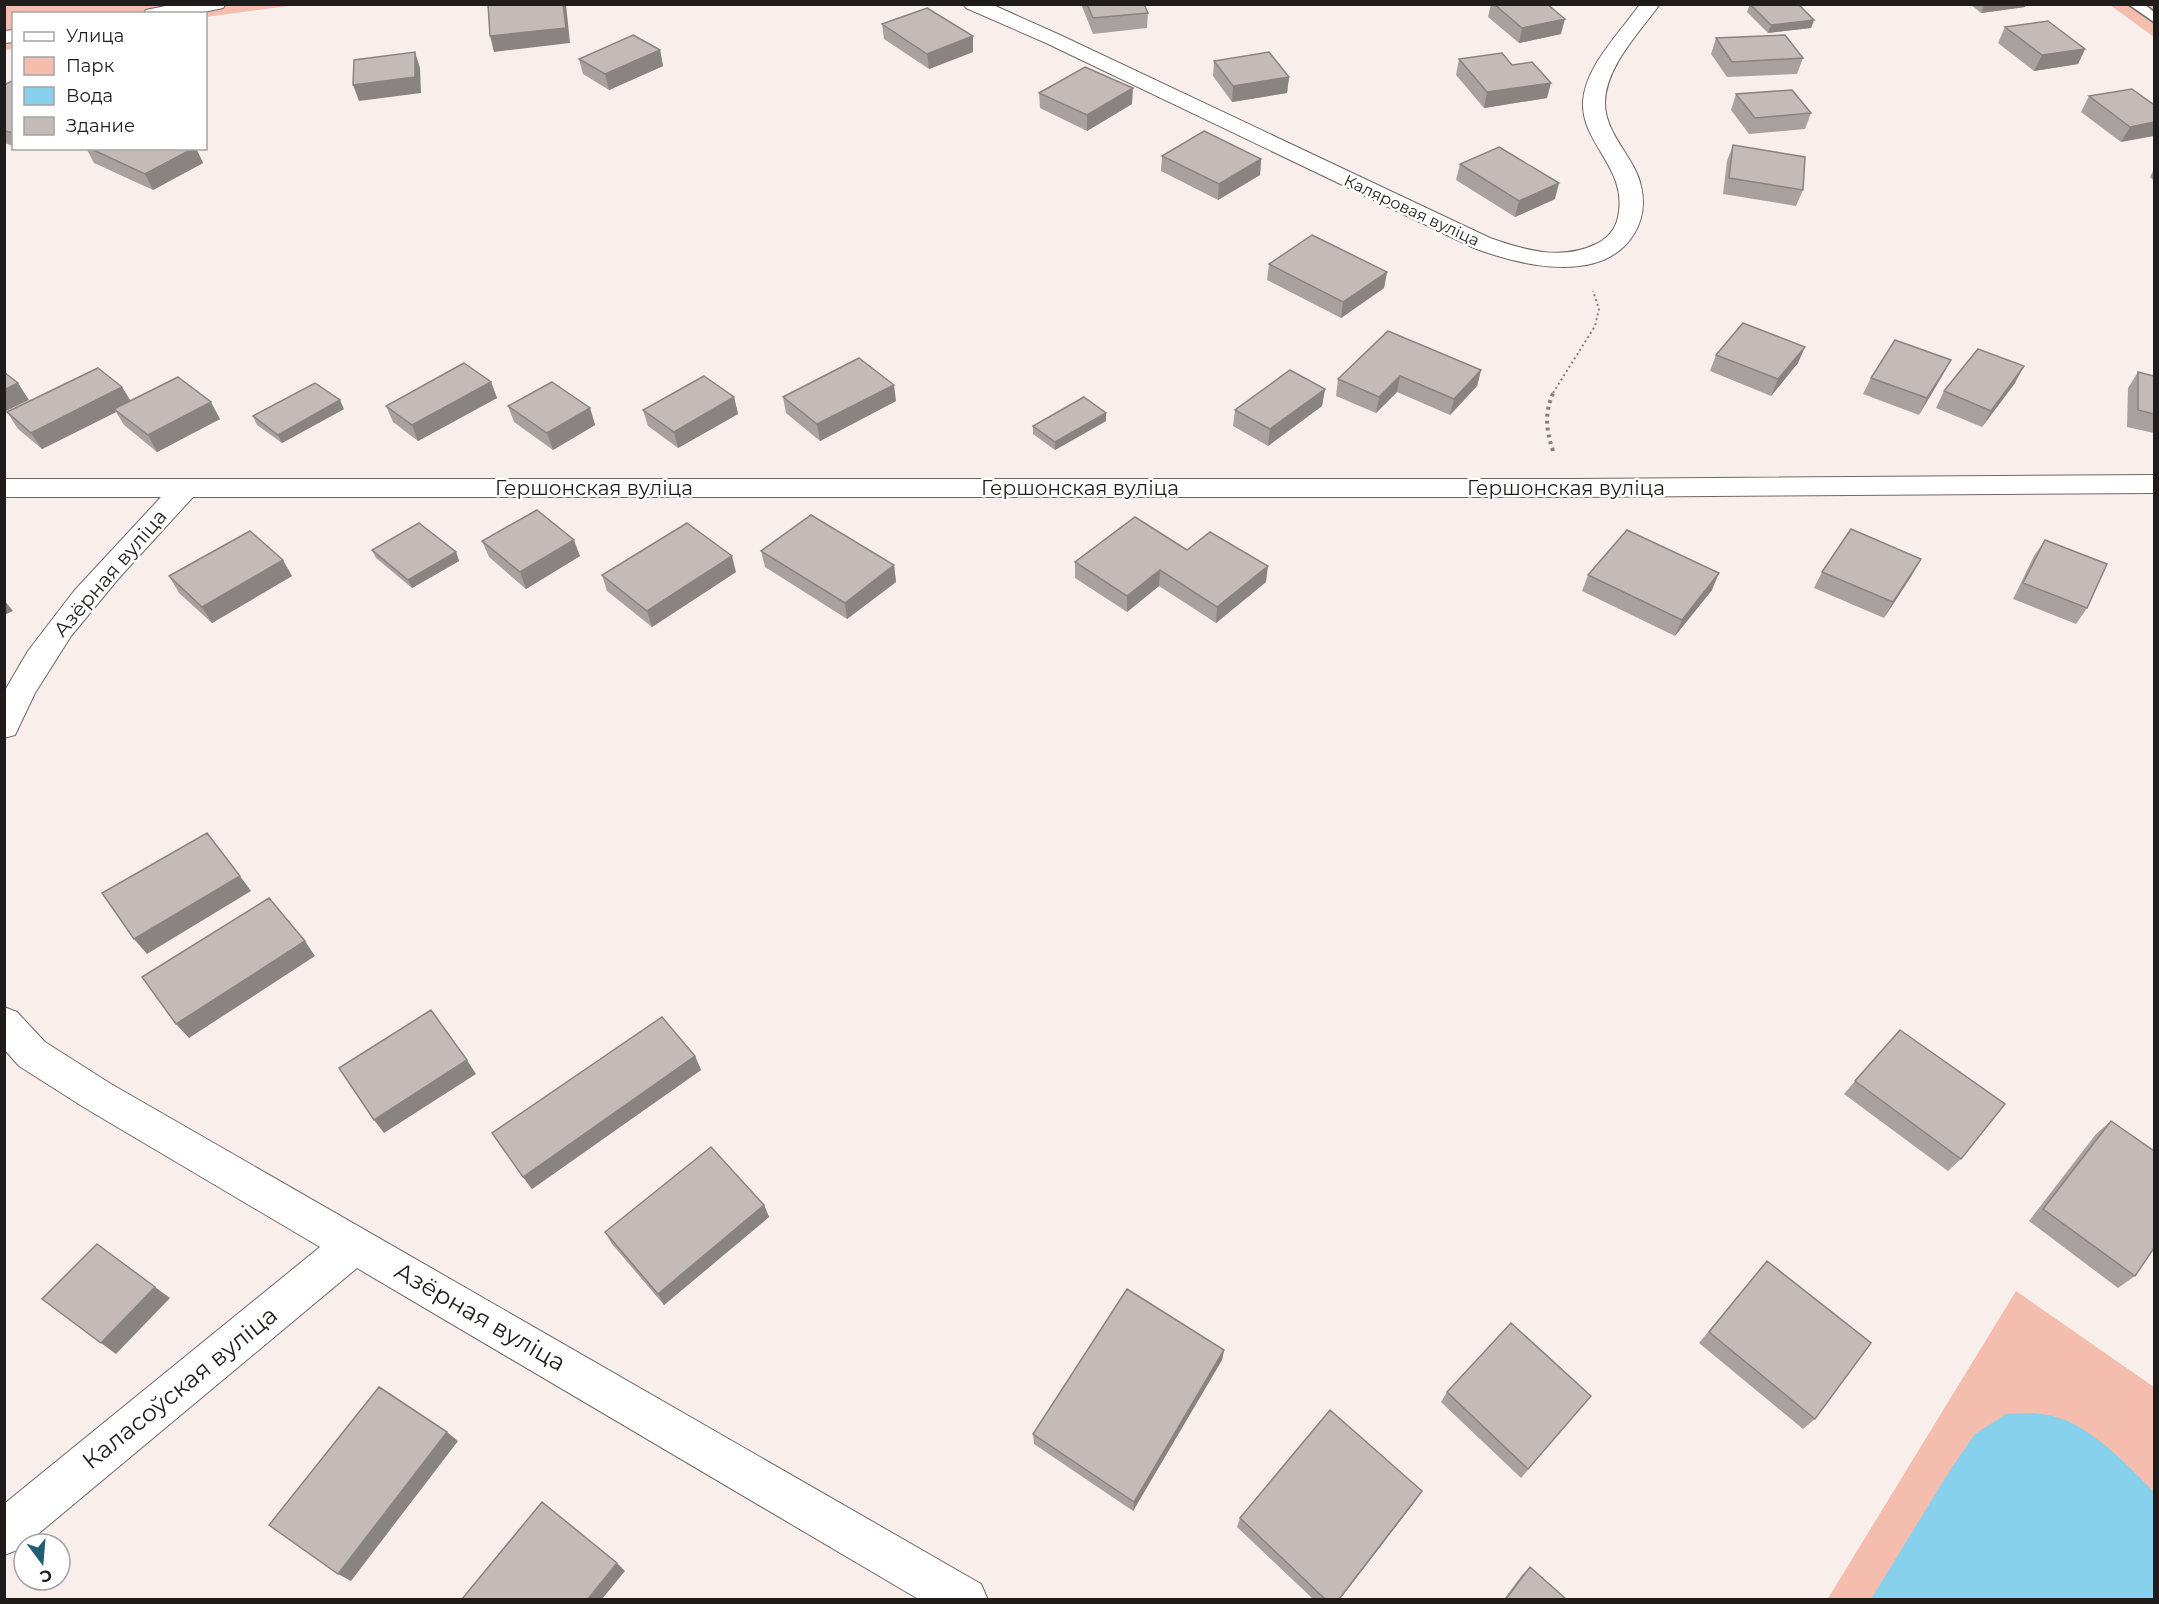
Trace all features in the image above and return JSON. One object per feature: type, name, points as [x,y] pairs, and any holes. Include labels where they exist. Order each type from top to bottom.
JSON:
[{"type":"street","points":[[166,12],[216,4]]},
{"type":"street","name":"Каляровая вуліца","points":[[972,4],[1053,39],[1463,235],[1509,253],[1542,259],[1568,260],[1592,255],[1609,247],[1622,237],[1631,222],[1633,204],[1629,185],[1622,164],[1599,122],[1594,104],[1596,87],[1604,72],[1650,4]]},
{"type":"street","name":"Гершонская вуліца","points":[[4,488],[1574,488],[2154,484]]},
{"type":"street","name":"Азёрная вуліца","points":[[4,726],[14,701],[44,649],[79,603],[186,488]]},
{"type":"street","name":"Азёрная вуліца","points":[[4,1023],[32,1054],[98,1096],[965,1599]]},
{"type":"street","name":"Каласоўская вуліца","points":[[4,1533],[355,1244]]},
{"type":"lane","points":[[2134,4],[2154,18]]},
{"type":"path","points":[[1568,260],[1598,298],[1600,314],[1594,330],[1547,403],[1543,423],[1549,443],[1574,488]]},
{"type":"green space","points":[[5,5],[295,5],[207,17],[207,12],[12,12],[12,49],[5,50]]},
{"type":"green space","points":[[2110,5],[2154,5],[2154,37]]},
{"type":"green space","points":[[2016,1291],[2154,1387],[2154,1599],[1827,1600]]},
{"type":"water","points":[[2032,1413],[2056,1417],[2085,1431],[2134,1471],[2154,1492],[2154,1599],[1871,1599],[1952,1467],[1975,1434],[2006,1414]]},
{"type":"building","points":[[488,4],[563,4],[566,28],[490,36]]},
{"type":"building","points":[[1087,4],[1144,4],[1148,13],[1093,18]]},
{"type":"building","points":[[1494,4],[1547,4],[1565,19],[1522,28]]},
{"type":"building","points":[[1750,4],[1798,4],[1814,20],[1771,25]]},
{"type":"building","points":[[927,8],[973,36],[927,54],[882,24]]},
{"type":"building","points":[[2048,21],[2085,49],[2042,55],[2005,27]]},
{"type":"building","points":[[633,35],[660,50],[605,74],[579,59]]},
{"type":"building","points":[[1785,35],[1803,58],[1732,62],[1716,38]]},
{"type":"building","points":[[415,52],[415,77],[353,85],[354,60]]},
{"type":"building","points":[[1269,52],[1289,77],[1233,86],[1214,61]]},
{"type":"building","points":[[1502,53],[1512,65],[1532,62],[1551,83],[1487,92],[1459,59]]},
{"type":"building","points":[[1085,67],[1133,88],[1087,115],[1039,93]]},
{"type":"building","points":[[12,81],[12,133],[4,131],[4,85]]},
{"type":"building","points":[[2132,89],[2154,105],[2154,122],[2130,127],[2089,96]]},
{"type":"building","points":[[1792,90],[1811,113],[1755,118],[1736,94]]},
{"type":"building","points":[[1204,131],[1261,159],[1219,184],[1162,156]]},
{"type":"building","points":[[1733,145],[1805,157],[1803,190],[1729,178]]},
{"type":"building","points":[[1499,147],[1559,183],[1519,201],[1460,164]]},
{"type":"building","points":[[93,150],[190,150],[145,174]]},
{"type":"building","points":[[1312,235],[1387,272],[1343,302],[1269,264]]},
{"type":"building","points":[[1743,323],[1805,347],[1778,379],[1716,355]]},
{"type":"building","points":[[1388,331],[1481,370],[1454,399],[1400,376],[1379,397],[1338,379]]},
{"type":"building","points":[[1895,340],[1951,360],[1927,398],[1871,378]]},
{"type":"building","points":[[1978,349],[2024,366],[1991,411],[1944,391]]},
{"type":"building","points":[[859,358],[894,385],[817,424],[783,397]]},
{"type":"building","points":[[464,363],[491,382],[412,425],[386,406]]},
{"type":"building","points":[[98,368],[122,387],[31,433],[7,412]]},
{"type":"building","points":[[1290,370],[1325,389],[1270,429],[1235,410]]},
{"type":"building","points":[[4,372],[18,383],[4,390]]},
{"type":"building","points":[[2138,372],[2154,376],[2154,414],[2138,410]]},
{"type":"building","points":[[704,376],[734,397],[674,432],[643,410]]},
{"type":"building","points":[[178,377],[211,402],[148,435],[114,409]]},
{"type":"building","points":[[552,382],[590,408],[547,433],[508,406]]},
{"type":"building","points":[[315,383],[340,400],[278,435],[253,416]]},
{"type":"building","points":[[1084,397],[1106,413],[1055,442],[1033,426]]},
{"type":"building","points":[[537,510],[574,540],[520,572],[482,541]]},
{"type":"building","points":[[811,515],[894,565],[845,603],[761,551]]},
{"type":"building","points":[[1135,517],[1187,550],[1210,532],[1268,566],[1217,607],[1160,570],[1127,596],[1075,562]]},
{"type":"building","points":[[419,523],[456,552],[408,580],[372,550]]},
{"type":"building","points":[[687,523],[732,556],[647,611],[602,575]]},
{"type":"building","points":[[1851,529],[1921,559],[1893,602],[1822,572]]},
{"type":"building","points":[[1627,530],[1719,573],[1682,620],[1588,575]]},
{"type":"building","points":[[250,531],[283,560],[202,607],[169,576]]},
{"type":"building","points":[[2045,540],[2107,564],[2087,608],[2023,583]]},
{"type":"building","points":[[207,833],[240,876],[134,939],[102,893]]},
{"type":"building","points":[[269,898],[305,941],[176,1024],[142,977]]},
{"type":"building","points":[[431,1010],[467,1060],[374,1120],[339,1068]]},
{"type":"building","points":[[662,1017],[695,1056],[523,1177],[492,1133]]},
{"type":"building","points":[[1900,1030],[2005,1104],[1961,1159],[1855,1081]]},
{"type":"building","points":[[2111,1121],[2154,1151],[2154,1248],[2135,1276],[2043,1209]]},
{"type":"building","points":[[711,1147],[764,1205],[658,1294],[605,1232]]},
{"type":"building","points":[[97,1244],[155,1287],[101,1343],[42,1299]]},
{"type":"building","points":[[1767,1261],[1871,1343],[1815,1419],[1709,1332]]},
{"type":"building","points":[[1127,1289],[1224,1350],[1134,1502],[1033,1434]]},
{"type":"building","points":[[1511,1323],[1591,1396],[1528,1469],[1447,1392]]},
{"type":"building","points":[[379,1387],[447,1432],[338,1574],[269,1525]]},
{"type":"building","points":[[1330,1410],[1422,1491],[1339,1599],[1325,1599],[1240,1518]]},
{"type":"building","points":[[542,1502],[617,1563],[588,1599],[462,1599]]},
{"type":"building","points":[[1530,1567],[1566,1599],[1506,1599]]}]
